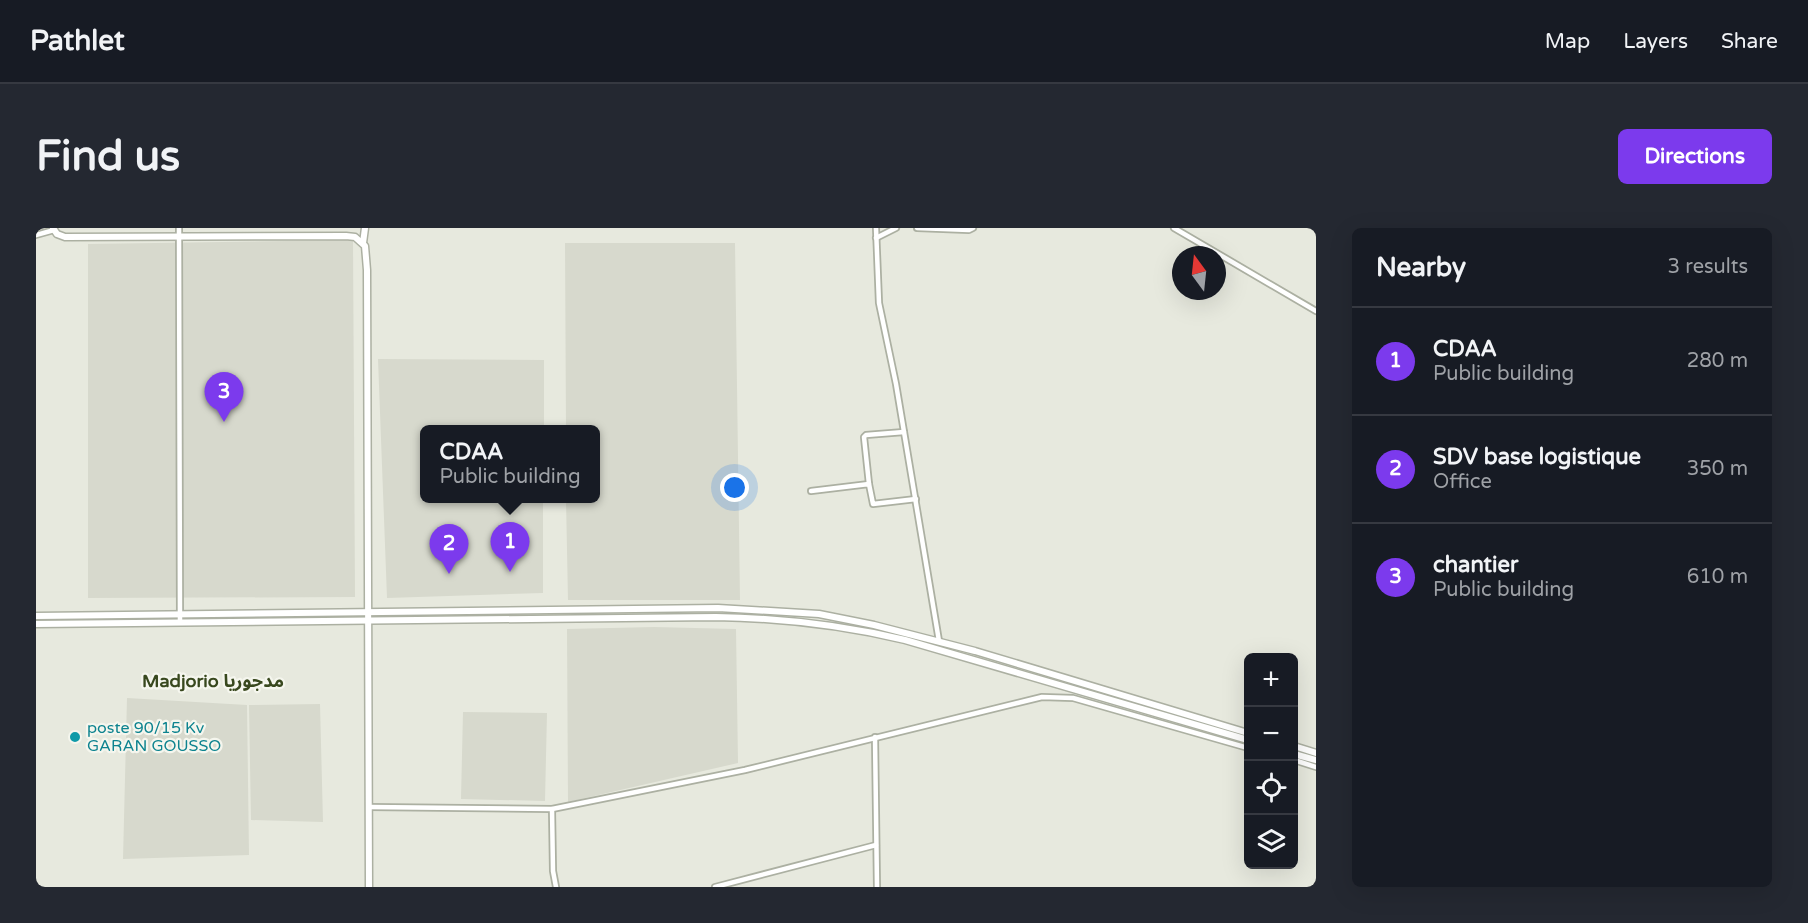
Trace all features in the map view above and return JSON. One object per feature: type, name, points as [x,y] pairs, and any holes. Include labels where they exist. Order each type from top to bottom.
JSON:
[{"type":"street","points":[[178,228],[180,622]]},
{"type":"street","points":[[365,228],[363,243],[367,270],[369,887]]},
{"type":"street","points":[[876,228],[879,303],[896,384],[939,641]]},
{"type":"street","points":[[876,238],[896,228]]},
{"type":"street","points":[[917,228],[969,230],[973,228]]},
{"type":"street","points":[[1174,228],[1316,311]]},
{"type":"street","points":[[36,235],[54,229],[57,234],[65,237],[346,236],[355,237],[363,243]]},
{"type":"street","points":[[904,432],[864,437],[869,484],[873,504],[916,499]]},
{"type":"street","points":[[811,491],[869,484]]},
{"type":"street","points":[[36,616],[744,609],[819,614],[939,641],[1244,732]]},
{"type":"street","points":[[36,624],[716,617],[799,621],[856,628],[905,640],[1244,739]]},
{"type":"street","points":[[369,807],[552,810],[745,770],[1029,699],[1057,696],[1142,716],[1244,747]]},
{"type":"street","points":[[874,737],[877,887]]},
{"type":"street","points":[[1298,748],[1316,753]]},
{"type":"street","points":[[1298,755],[1316,760]]},
{"type":"street","points":[[1297,761],[1316,766]]},
{"type":"street","points":[[552,810],[553,871],[556,887]]},
{"type":"street","points":[[715,887],[876,845]]},
{"type":"shaded area","points":[[353,240],[355,597],[88,598],[88,244]]},
{"type":"shaded area","points":[[565,243],[735,243],[740,600],[568,600],[566,503],[600,503],[600,425],[566,425]]},
{"type":"shaded area","points":[[378,359],[544,360],[544,425],[420,425],[420,503],[543,503],[543,593],[387,598]]},
{"type":"shaded area","points":[[654,627],[736,629],[738,763],[568,802],[567,629]]},
{"type":"shaded area","points":[[127,698],[247,705],[249,855],[123,859]]},
{"type":"shaded area","points":[[320,704],[323,822],[251,820],[249,705]]},
{"type":"shaded area","points":[[463,712],[547,713],[545,801],[461,799]]},
{"type":"place","name":"chantier","points":[[224,422]]},
{"type":"place","name":"CDAA","points":[[510,572]]},
{"type":"place","name":"SDV base logistique","points":[[449,574]]},
{"type":"place","name":"poste 90/15 Kv GARAN GOUSSO","points":[[75,737]]},
{"type":"district","name":"Madjorio مدجوريا","points":[[213,681]]}]
